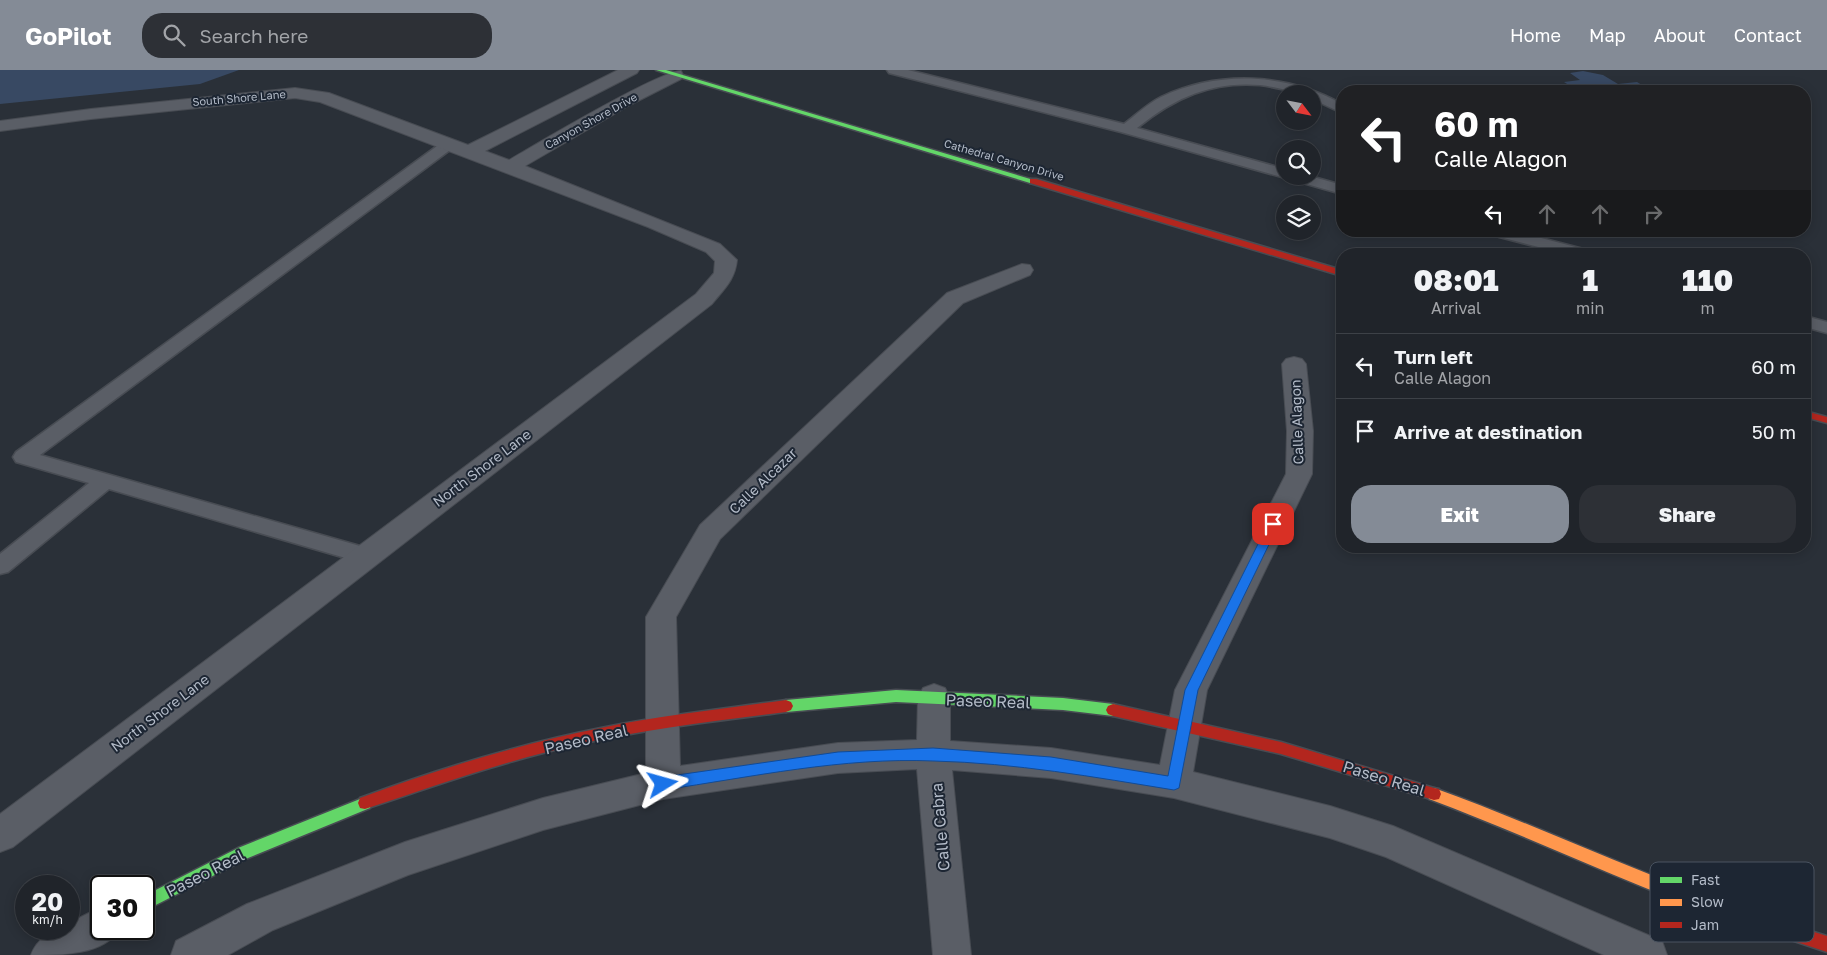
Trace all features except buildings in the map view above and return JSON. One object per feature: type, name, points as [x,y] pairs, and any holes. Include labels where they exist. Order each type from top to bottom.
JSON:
[{"type":"street","name":"Canyon Shore Drive","points":[[459,148],[632,70]]},
{"type":"street","name":"Canyon Shore Drive","points":[[509,168],[616,106],[667,72]]},
{"type":"street","name":"Cathedral Canyon Drive","points":[[667,72],[1336,270]]},
{"type":"street","name":"South Shore Lane","points":[[0,126],[91,114],[295,93],[323,97],[362,110],[459,148]]},
{"type":"street","name":"North Shore Lane","points":[[0,834],[704,299],[725,274],[726,260],[713,248],[655,223],[459,148]]},
{"type":"street","name":"Calle Alcazar","points":[[663,784],[661,617],[710,532],[955,298],[1022,270]]},
{"type":"street","name":"Calle Alagon","points":[[1174,784],[1191,690],[1299,474],[1300,431],[1294,364]]},
{"type":"street","points":[[1811,416],[1827,420]]},
{"type":"street","name":"Paseo Real","points":[[155,898],[243,853],[352,807],[469,769],[575,739],[662,723],[811,703],[896,696],[1063,704],[1126,712],[1281,748],[1420,789],[1485,812],[1650,882]]},
{"type":"street","name":"Calle Cabra","points":[[934,698],[933,754],[952,955]]},
{"type":"street","points":[[190,955],[260,917],[405,859],[543,814],[663,784],[838,758],[933,754],[1051,763],[1174,784],[1330,822],[1393,843],[1648,955]]},
{"type":"street","points":[[50,955],[90,932]]},
{"type":"street","name":"Paseo Real","points":[[1814,940],[1827,944]]},
{"type":"lane","points":[[893,70],[1126,129],[1276,171]]},
{"type":"lane","points":[[1126,129],[1168,99],[1198,86],[1234,80],[1280,83],[1336,100]]},
{"type":"lane","points":[[1324,97],[1336,105]]},
{"type":"lane","points":[[366,556],[23,457],[357,210],[459,148]]},
{"type":"lane","points":[[1321,184],[1336,188]]},
{"type":"lane","points":[[1518,237],[1561,248]]},
{"type":"lane","points":[[1811,314],[1827,312]]},
{"type":"lane","points":[[1811,323],[1827,328]]},
{"type":"lane","points":[[0,566],[106,481]]},
{"type":"water","points":[[0,70],[239,70],[200,84],[0,104]]},
{"type":"water","points":[[1583,71],[1603,75],[1618,84],[1637,82],[1642,85],[1569,85],[1564,82],[1580,80],[1570,73]]},
{"type":"traffic: fast","points":[[659,70],[1033,181]]},
{"type":"traffic: fast","points":[[786,706],[896,696],[1063,704],[1113,710]]},
{"type":"traffic: fast","points":[[155,898],[243,853],[365,803]]},
{"type":"traffic: slow","points":[[1434,794],[1475,809],[1650,883]]},
{"type":"traffic: jam","points":[[1033,181],[1336,271]]},
{"type":"traffic: jam","points":[[1811,416],[1827,420]]},
{"type":"traffic: jam","points":[[365,803],[496,760],[549,745],[654,724],[786,706]]},
{"type":"traffic: jam","points":[[1113,710],[1281,748],[1434,794]]},
{"type":"traffic: jam","points":[[1814,940],[1827,944]]},
{"type":"route","points":[[663,784],[838,758],[933,754],[1051,763],[1174,784],[1191,690],[1273,524]]}]
